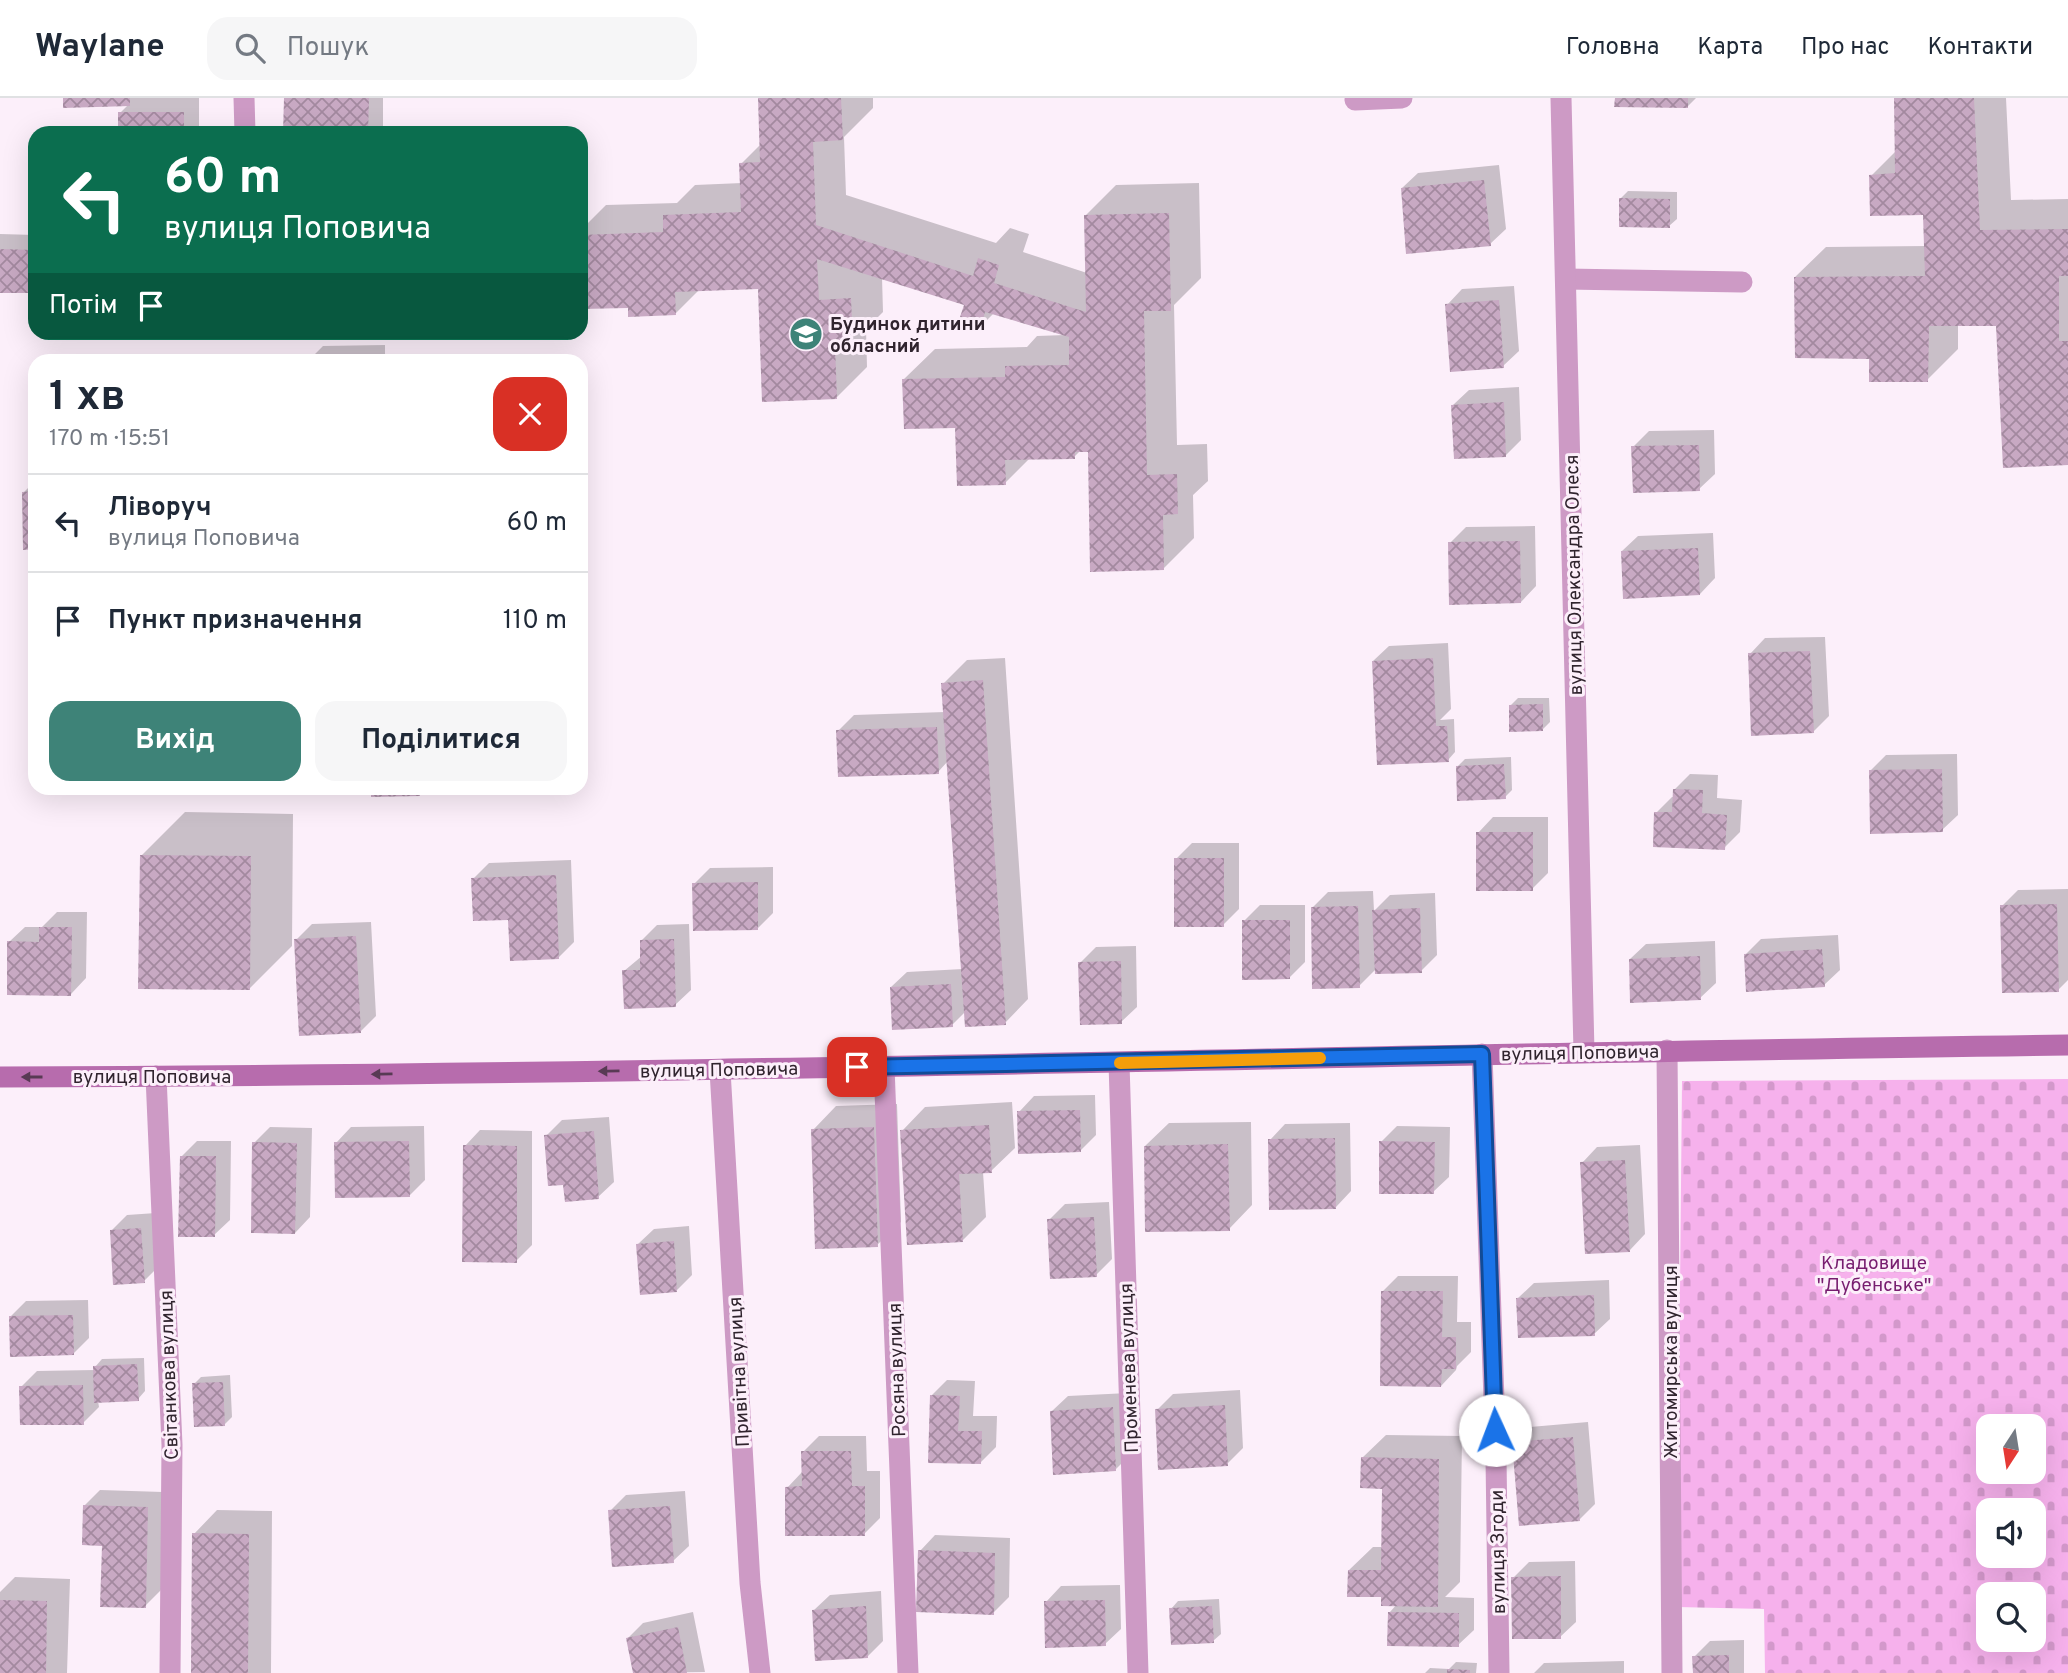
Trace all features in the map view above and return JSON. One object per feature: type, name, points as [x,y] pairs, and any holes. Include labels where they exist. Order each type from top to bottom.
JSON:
[{"type":"street","points":[[244,98],[245,126]]},
{"type":"street","points":[[1355,100],[1402,98]]},
{"type":"street","name":"вулиця Олександра Олеся","points":[[1561,98],[1584,1052]]},
{"type":"street","points":[[1566,279],[1742,282]]},
{"type":"street","name":"вулиця Поповича","points":[[0,1077],[720,1070],[1667,1050],[2068,1045]]},
{"type":"street","name":"Житомирська вулиця","points":[[1667,1050],[1672,1673]]},
{"type":"street","name":"вулиця Згоди","points":[[1482,1054],[1496,1458],[1499,1673]]},
{"type":"street","name":"Променева вулиця","points":[[1119,1063],[1138,1673]]},
{"type":"street","name":"Росяна вулиця","points":[[884,1067],[908,1673]]},
{"type":"street","name":"Привітна вулиця","points":[[720,1070],[750,1583],[760,1673]]},
{"type":"street","name":"Світанкова вулиця","points":[[156,1076],[172,1445],[170,1673]]},
{"type":"green space","name":"Кладовище \"Дубенське\"","points":[[2068,1079],[2068,1673],[1765,1673],[1764,1609],[1677,1607],[1682,1081]]},
{"type":"building","points":[[63,98],[130,98],[130,106],[63,108]]},
{"type":"building","points":[[284,98],[369,98],[368,126],[283,126]]},
{"type":"building","name":"Будинок дитини обласний","points":[[758,98],[841,98],[843,140],[813,142],[816,225],[973,276],[978,258],[999,265],[994,283],[1086,312],[1084,215],[1169,213],[1171,311],[1144,311],[1147,475],[1177,474],[1178,514],[1163,515],[1164,570],[1090,572],[1088,452],[1075,452],[1075,459],[1005,460],[1006,485],[957,486],[955,428],[904,429],[902,379],[1005,377],[1005,366],[1069,365],[1069,337],[985,312],[980,330],[958,323],[964,305],[817,259],[819,300],[851,298],[853,344],[835,345],[837,399],[762,402],[758,289],[675,292],[676,315],[628,317],[628,308],[588,309],[588,235],[663,232],[663,215],[741,212],[739,163],[760,162]]},
{"type":"building","points":[[1615,98],[1688,98],[1688,108],[1614,107]]},
{"type":"building","points":[[1894,98],[1974,98],[1980,230],[2068,229],[2068,276],[2059,276],[2059,341],[2068,341],[2068,465],[2003,468],[1996,326],[1929,326],[1928,382],[1869,382],[1869,359],[1795,358],[1794,277],[1925,276],[1923,215],[1870,216],[1869,175],[1895,173]]},
{"type":"building","points":[[118,112],[184,112],[184,126],[118,126]]},
{"type":"building","points":[[1484,180],[1491,246],[1406,254],[1401,188]]},
{"type":"building","points":[[1619,198],[1670,199],[1670,228],[1619,227]]},
{"type":"building","points":[[0,249],[28,250],[28,293],[0,293]]},
{"type":"building","points":[[1499,300],[1504,368],[1450,372],[1445,304]]},
{"type":"building","points":[[1504,402],[1506,457],[1454,459],[1451,405]]},
{"type":"building","points":[[1699,445],[1700,491],[1633,493],[1631,446]]},
{"type":"building","points":[[22,492],[28,492],[28,550],[23,550]]},
{"type":"building","points":[[1520,541],[1521,603],[1449,605],[1448,542]]},
{"type":"building","points":[[1698,548],[1700,595],[1623,599],[1621,551]]},
{"type":"building","points":[[1810,651],[1814,733],[1751,736],[1748,653]]},
{"type":"building","points":[[1433,658],[1436,726],[1447,726],[1449,762],[1377,765],[1372,661]]},
{"type":"building","points":[[983,680],[1006,1025],[965,1027],[941,683]]},
{"type":"building","points":[[1543,704],[1543,731],[1509,732],[1509,705]]},
{"type":"building","points":[[937,727],[939,774],[838,777],[836,730]]},
{"type":"building","points":[[1504,764],[1506,799],[1457,801],[1456,766]]},
{"type":"building","points":[[1942,769],[1943,832],[1870,834],[1869,770]]},
{"type":"building","points":[[1673,789],[1703,790],[1702,813],[1727,815],[1725,850],[1653,847],[1654,812],[1672,812]]},
{"type":"building","points":[[371,795],[420,795],[420,796]]},
{"type":"building","points":[[1476,832],[1533,832],[1533,891],[1476,891]]},
{"type":"building","points":[[140,855],[251,856],[250,990],[138,989]]},
{"type":"building","points":[[1174,858],[1224,858],[1224,927],[1174,927]]},
{"type":"building","points":[[556,875],[559,959],[510,961],[508,920],[473,921],[471,878]]},
{"type":"building","points":[[758,882],[758,930],[693,931],[692,883]]},
{"type":"building","points":[[2057,904],[2059,992],[2002,993],[2000,905]]},
{"type":"building","points":[[1358,906],[1360,988],[1312,989],[1311,907]]},
{"type":"building","points":[[1420,908],[1422,973],[1375,974],[1372,910]]},
{"type":"building","points":[[1242,920],[1290,920],[1290,979],[1242,980]]},
{"type":"building","points":[[39,927],[72,927],[71,996],[7,995],[7,941],[39,942]]},
{"type":"building","points":[[356,936],[361,1033],[299,1036],[294,939]]},
{"type":"building","points":[[674,939],[676,1007],[624,1009],[622,970],[640,970],[640,940]]},
{"type":"building","points":[[1822,949],[1825,987],[1746,992],[1744,954]]},
{"type":"building","points":[[1700,956],[1701,1000],[1630,1003],[1629,959]]},
{"type":"building","points":[[1121,961],[1122,1024],[1080,1025],[1078,962]]},
{"type":"building","points":[[951,984],[953,1027],[892,1030],[890,987]]},
{"type":"building","points":[[1080,1110],[1081,1152],[1018,1154],[1017,1111]]},
{"type":"building","points":[[989,1125],[992,1173],[959,1174],[963,1242],[907,1245],[900,1130]]},
{"type":"building","points":[[874,1127],[878,1247],[815,1249],[811,1129]]},
{"type":"building","points":[[594,1131],[599,1199],[565,1202],[563,1185],[548,1186],[544,1135]]},
{"type":"building","points":[[1335,1138],[1336,1209],[1269,1210],[1268,1139]]},
{"type":"building","points":[[409,1141],[410,1197],[335,1198],[334,1142]]},
{"type":"building","points":[[1379,1141],[1435,1142],[1434,1194],[1379,1194]]},
{"type":"building","points":[[252,1142],[297,1143],[295,1234],[251,1233]]},
{"type":"building","points":[[1228,1144],[1230,1231],[1145,1232],[1144,1146]]},
{"type":"building","points":[[463,1145],[517,1146],[517,1263],[462,1262]]},
{"type":"building","points":[[180,1156],[216,1156],[215,1237],[178,1237]]},
{"type":"building","points":[[1625,1160],[1630,1252],[1585,1254],[1580,1162]]},
{"type":"building","points":[[1094,1217],[1097,1277],[1050,1279],[1047,1219]]},
{"type":"building","points":[[141,1228],[145,1283],[113,1285],[110,1230]]},
{"type":"building","points":[[674,1241],[677,1292],[640,1295],[636,1244]]},
{"type":"building","points":[[1381,1291],[1443,1291],[1442,1337],[1456,1337],[1456,1369],[1442,1369],[1441,1387],[1380,1386]]},
{"type":"building","points":[[1594,1295],[1595,1336],[1518,1338],[1516,1298]]},
{"type":"building","points":[[73,1315],[74,1355],[10,1357],[9,1316]]},
{"type":"building","points":[[137,1364],[139,1401],[94,1403],[93,1366]]},
{"type":"building","points":[[223,1382],[225,1426],[194,1427],[192,1383]]},
{"type":"building","points":[[83,1385],[84,1425],[20,1425],[19,1386]]},
{"type":"building","points":[[930,1395],[960,1396],[958,1431],[982,1431],[981,1464],[928,1463]]},
{"type":"building","points":[[1225,1405],[1228,1466],[1158,1470],[1155,1409]]},
{"type":"building","points":[[1113,1407],[1116,1471],[1053,1475],[1050,1411]]},
{"type":"building","points":[[1573,1437],[1580,1521],[1519,1526],[1512,1442]]},
{"type":"building","points":[[801,1451],[851,1451],[852,1486],[865,1486],[865,1536],[785,1536],[785,1487],[802,1486]]},
{"type":"building","points":[[1361,1457],[1439,1459],[1438,1607],[1381,1606],[1381,1597],[1347,1597],[1348,1570],[1381,1570],[1382,1489],[1360,1488]]},
{"type":"building","points":[[83,1505],[148,1507],[146,1608],[100,1607],[102,1546],[82,1545]]},
{"type":"building","points":[[670,1506],[674,1563],[612,1567],[608,1510]]},
{"type":"building","points":[[192,1533],[249,1534],[248,1673],[191,1673]]},
{"type":"building","points":[[918,1550],[995,1553],[994,1615],[916,1612]]},
{"type":"building","points":[[1561,1576],[1561,1639],[1512,1639],[1511,1577]]},
{"type":"building","points":[[0,1600],[47,1601],[46,1673],[0,1673]]},
{"type":"building","points":[[1105,1600],[1106,1646],[1045,1648],[1044,1601]]},
{"type":"building","points":[[866,1606],[868,1658],[815,1661],[812,1610]]},
{"type":"building","points":[[1212,1606],[1214,1643],[1171,1645],[1169,1608]]},
{"type":"building","points":[[1388,1612],[1459,1613],[1459,1647],[1387,1646]]},
{"type":"building","points":[[678,1627],[687,1673],[633,1673],[626,1638]]},
{"type":"building","points":[[1729,1655],[1729,1673],[1693,1673],[1692,1656]]},
{"type":"building","points":[[1447,1669],[1470,1670],[1470,1673],[1447,1673]]},
{"type":"slow traffic","points":[[1120,1063],[1320,1058]]},
{"type":"place","name":"Будинок дитини обласний","points":[[806,334]]},
{"type":"route","points":[[857,1067],[1482,1054],[1495,1430]]}]
